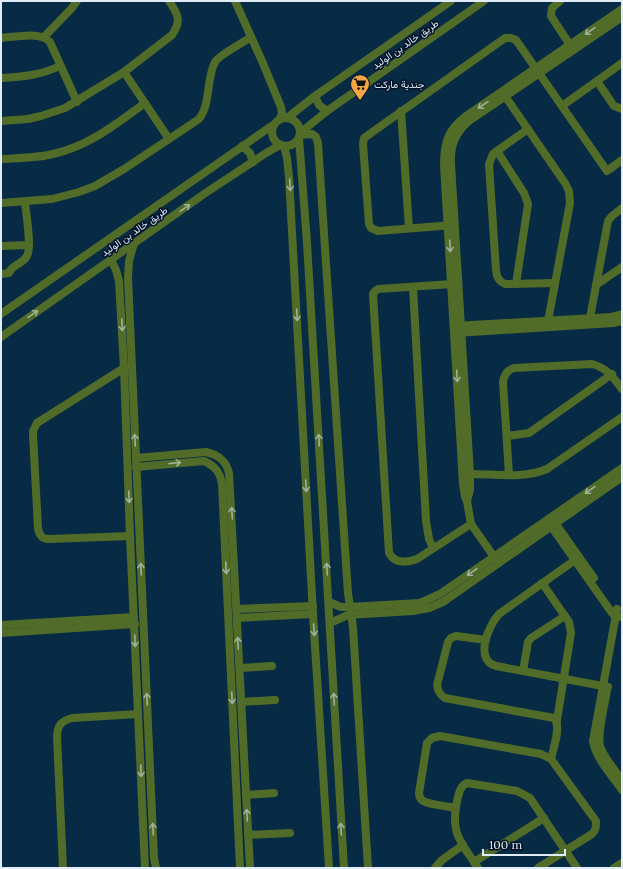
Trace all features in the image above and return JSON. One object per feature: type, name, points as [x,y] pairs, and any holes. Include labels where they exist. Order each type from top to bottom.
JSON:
[{"type":"street","points":[[44,37],[77,1]]},
{"type":"street","points":[[1,121],[28,119],[53,113],[77,102],[124,72],[172,35],[177,27],[177,15],[169,1]]},
{"type":"street","points":[[235,1],[262,61],[284,118]]},
{"type":"street","points":[[241,1],[284,101],[284,118]]},
{"type":"street","name":"طريق خالد بن الوليد","points":[[284,118],[451,1]]},
{"type":"street","name":"طريق خالد بن الوليد","points":[[300,135],[327,111],[484,1]]},
{"type":"street","points":[[560,1],[552,8],[551,16],[570,45]]},
{"type":"street","points":[[561,55],[570,45],[622,9]]},
{"type":"street","points":[[496,560],[471,524],[463,484],[458,330],[452,225],[444,153],[446,142],[450,132],[457,123],[466,116],[622,17]]},
{"type":"street","points":[[1,38],[36,36],[44,37],[50,42],[77,102]]},
{"type":"street","points":[[1,203],[52,199],[79,192],[95,186],[124,169],[199,119],[204,108],[214,63],[251,37]]},
{"type":"street","points":[[452,225],[378,231],[373,230],[369,224],[363,144],[364,138],[505,38],[516,40],[607,171],[622,160]]},
{"type":"street","points":[[562,106],[622,63]]},
{"type":"street","points":[[1,78],[40,74],[60,66]]},
{"type":"street","points":[[467,501],[470,490],[470,474],[458,330],[452,284],[452,145],[463,126],[506,96],[538,71]]},
{"type":"street","points":[[124,72],[169,139]]},
{"type":"street","points":[[597,81],[614,106],[622,109]]},
{"type":"street","points":[[316,96],[319,105],[327,111]]},
{"type":"street","points":[[506,96],[569,191],[570,203],[548,321]]},
{"type":"street","points":[[1,159],[52,155],[73,148],[95,138],[145,103]]},
{"type":"street","points":[[401,111],[409,228]]},
{"type":"street","points":[[329,868],[289,177],[287,158],[282,146],[273,139],[271,130],[273,125],[284,118],[295,121],[300,128],[344,868]]},
{"type":"street","name":"طريق خالد بن الوليد","points":[[1,314],[273,125]]},
{"type":"street","points":[[528,129],[493,154],[489,164],[497,277],[505,284],[555,283]]},
{"type":"street","points":[[282,146],[293,144],[300,135],[312,134],[316,137],[318,143],[350,611],[353,627],[368,868]]},
{"type":"street","points":[[242,146],[250,152],[253,162]]},
{"type":"street","name":"طريق خالد بن الوليد","points":[[1,337],[253,162],[282,146]]},
{"type":"street","points":[[497,151],[524,193],[528,204],[516,284]]},
{"type":"street","points":[[1,274],[9,273],[13,267],[24,260],[27,256],[29,245],[26,202]]},
{"type":"street","points":[[590,318],[608,221],[622,208]]},
{"type":"street","points":[[134,244],[129,260],[128,278],[154,858],[156,868]]},
{"type":"street","points":[[1,246],[29,245]]},
{"type":"street","points":[[111,260],[119,281],[124,368],[145,868]]},
{"type":"street","points":[[596,285],[622,267]]},
{"type":"street","points":[[452,284],[378,289],[373,294],[388,549],[391,557],[398,562],[407,562],[417,559],[471,524]]},
{"type":"street","points":[[413,287],[426,521],[429,539],[433,548]]},
{"type":"street","points":[[120,306],[129,306]]},
{"type":"street","points":[[458,330],[606,324],[621,317]]},
{"type":"street","points":[[458,330],[548,321],[621,317]]},
{"type":"street","points":[[509,475],[504,379],[509,371],[514,368],[592,364],[600,366],[612,374],[622,389]]},
{"type":"street","points":[[124,368],[37,423],[33,435],[38,528],[41,536],[45,539],[130,536]]},
{"type":"street","points":[[507,436],[532,431],[612,374]]},
{"type":"street","points":[[470,474],[509,475],[535,473],[548,469],[622,417]]},
{"type":"street","points":[[136,458],[206,452],[221,458],[226,464],[229,473],[231,683],[240,868]]},
{"type":"street","points":[[136,467],[204,461],[217,469],[220,476],[237,609],[250,868]]},
{"type":"street","points":[[551,522],[622,468]]},
{"type":"street","points":[[329,602],[350,611],[394,609],[413,611],[434,606],[443,602],[496,560],[551,522],[622,477]]},
{"type":"street","points":[[551,522],[575,560],[619,613]]},
{"type":"street","points":[[551,522],[619,613],[605,687],[594,733],[594,748],[622,790]]},
{"type":"street","points":[[575,560],[499,614],[491,624],[486,640],[484,655],[490,664],[605,687]]},
{"type":"street","points":[[542,583],[569,622],[571,633],[556,720],[558,727],[551,759]]},
{"type":"street","points":[[237,609],[313,610]]},
{"type":"street","points":[[237,618],[313,610]]},
{"type":"street","points":[[330,623],[350,611]]},
{"type":"street","points":[[523,671],[528,642],[531,638],[565,616]]},
{"type":"street","points":[[1,625],[135,621]]},
{"type":"street","points":[[1,633],[135,621]]},
{"type":"street","points":[[486,640],[456,636],[451,638],[448,642],[437,685],[440,695],[450,699],[551,716],[556,720]]},
{"type":"street","points":[[240,668],[272,666]]},
{"type":"street","points":[[231,683],[240,683]]},
{"type":"street","points":[[605,687],[600,747],[622,780]]},
{"type":"street","points":[[242,702],[275,700]]},
{"type":"street","points":[[63,868],[57,730],[65,719],[138,714]]},
{"type":"street","points":[[456,808],[423,801],[420,798],[419,793],[427,743],[432,738],[440,736],[544,755],[551,759],[596,821],[596,826],[595,831],[592,834],[538,868]]},
{"type":"street","points":[[544,818],[476,865],[456,832],[454,823],[454,814],[461,788],[468,783],[517,791],[524,794],[534,804],[544,818],[577,868]]},
{"type":"street","points":[[246,795],[274,794]]},
{"type":"street","points":[[248,834],[290,833]]},
{"type":"street","points":[[435,868],[442,860],[463,845]]},
{"type":"street","points":[[614,868],[622,863]]},
{"type":"place","name":"جندية ماركت","points":[[360,101]]}]
